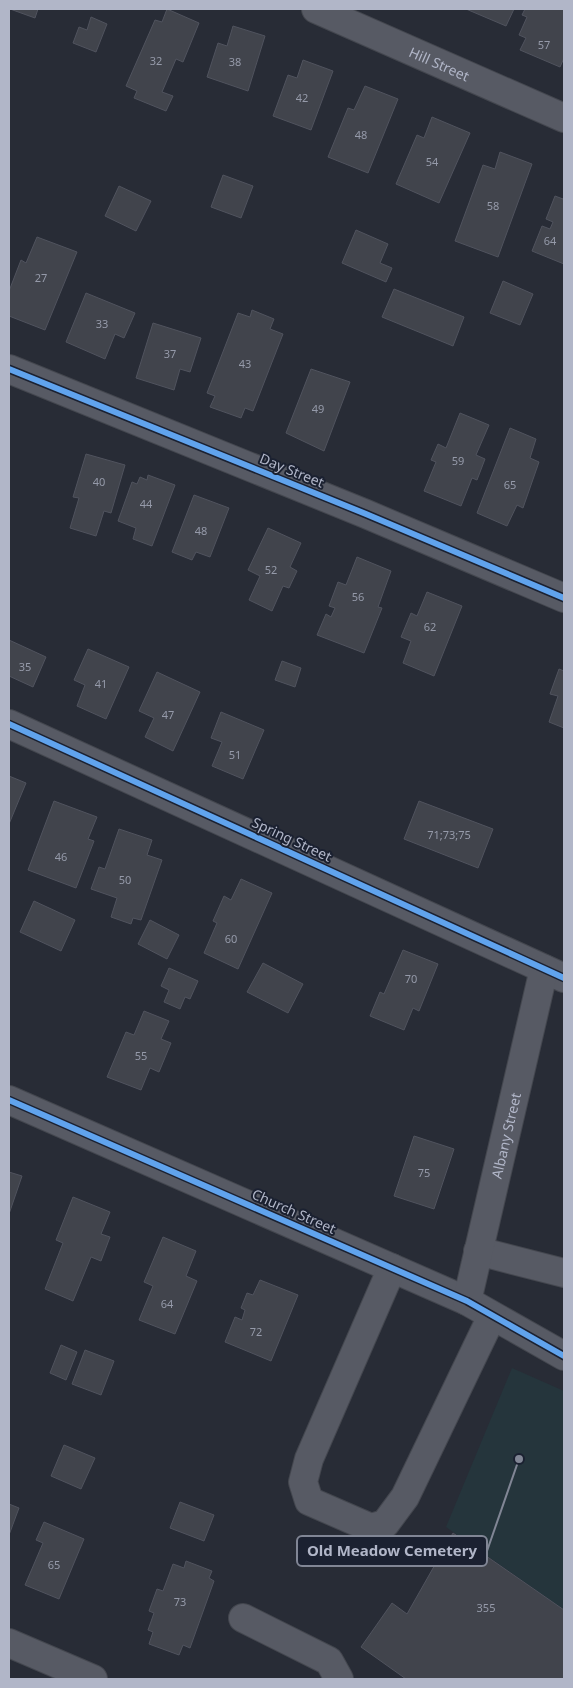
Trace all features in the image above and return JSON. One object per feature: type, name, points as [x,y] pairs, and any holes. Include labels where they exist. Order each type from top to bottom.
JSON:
[{"type":"street","name":"Hill Street","points":[[316,9],[564,118]]},
{"type":"street","name":"Day Street","points":[[9,369],[366,514],[564,598]]},
{"type":"street","name":"Spring Street","points":[[9,724],[554,973]]},
{"type":"street","name":"Albany Street","points":[[467,1301],[478,1251],[554,973]]},
{"type":"street","name":"Church Street","points":[[9,1100],[467,1301],[564,1356]]},
{"type":"street","points":[[478,1251],[564,1273]]},
{"type":"street","points":[[392,1268],[309,1459],[303,1482],[309,1501],[371,1528],[385,1524],[405,1497],[492,1316]]},
{"type":"street","points":[[243,1618],[329,1661],[339,1679]]},
{"type":"street","points":[[9,1643],[93,1679]]},
{"type":"shaded area","points":[[512,1368],[564,1391],[564,1610],[446,1527]]},
{"type":"building","points":[[10,9],[38,9],[35,18]]},
{"type":"building","points":[[167,9],[199,23],[183,62],[176,59],[162,92],[173,96],[166,111],[134,98],[137,91],[126,86],[155,20],[162,22]]},
{"type":"building","points":[[466,9],[514,9],[506,26]]},
{"type":"building","points":[[525,9],[564,9],[564,58],[560,67],[520,50],[526,38],[519,35],[527,17],[522,15]]},
{"type":"building","points":[[91,17],[107,24],[96,52],[73,43],[79,27],[87,30]]},
{"type":"building","points":[[233,26],[265,36],[248,91],[207,77],[218,43],[227,46]]},
{"type":"building","points":[[303,60],[333,71],[311,130],[273,116],[288,75],[297,78]]},
{"type":"building","points":[[365,86],[398,99],[368,173],[328,157],[348,108],[354,110]]},
{"type":"building","points":[[432,117],[470,133],[439,203],[396,184],[417,135],[424,138]]},
{"type":"building","points":[[500,152],[532,164],[498,257],[455,241],[483,165],[495,169]]},
{"type":"building","points":[[223,175],[253,186],[241,218],[211,207]]},
{"type":"building","points":[[119,186],[151,201],[136,231],[105,216]]},
{"type":"building","points":[[555,196],[563,199],[564,196],[564,264],[532,251],[542,226],[550,229],[553,222],[546,219]]},
{"type":"building","points":[[356,230],[388,244],[380,263],[392,268],[386,282],[342,263]]},
{"type":"building","points":[[37,237],[77,252],[45,330],[9,316],[9,291],[21,260],[26,263]]},
{"type":"building","points":[[503,281],[533,294],[520,325],[490,313]]},
{"type":"building","points":[[394,289],[464,317],[453,346],[382,317]]},
{"type":"building","points":[[86,293],[135,313],[124,338],[115,334],[105,359],[66,342]]},
{"type":"building","points":[[252,310],[274,319],[270,329],[283,334],[253,411],[245,408],[241,418],[210,407],[215,396],[207,393],[238,313],[250,317]]},
{"type":"building","points":[[153,323],[201,338],[190,372],[180,369],[174,390],[136,378]]},
{"type":"building","points":[[311,369],[350,382],[324,451],[286,433]]},
{"type":"building","points":[[460,413],[489,425],[476,455],[485,459],[477,480],[472,478],[461,506],[424,491],[436,462],[431,460],[438,444],[446,448]]},
{"type":"building","points":[[510,428],[536,439],[530,458],[539,462],[523,508],[517,505],[507,526],[477,513]]},
{"type":"building","points":[[86,454],[125,465],[111,513],[104,511],[96,536],[70,528],[79,498],[73,497]]},
{"type":"building","points":[[148,475],[175,485],[152,546],[133,539],[136,528],[118,521],[132,482],[137,484],[140,477],[147,480]]},
{"type":"building","points":[[194,495],[229,508],[210,557],[196,552],[192,560],[172,552]]},
{"type":"building","points":[[268,528],[301,543],[290,567],[297,571],[289,588],[283,586],[272,611],[249,600],[260,576],[248,570]]},
{"type":"building","points":[[357,557],[391,571],[378,607],[382,608],[364,653],[317,635],[326,614],[331,617],[335,608],[329,606],[338,582],[346,585]]},
{"type":"building","points":[[427,592],[462,606],[434,676],[403,663],[411,641],[401,637],[411,613],[417,616]]},
{"type":"building","points":[[9,640],[46,657],[33,687],[9,676]]},
{"type":"building","points":[[88,649],[129,667],[106,719],[77,706],[85,685],[74,680]]},
{"type":"building","points":[[282,661],[301,668],[295,687],[275,680]]},
{"type":"building","points":[[559,669],[564,671],[564,728],[549,722],[558,696],[550,694]]},
{"type":"building","points":[[157,672],[200,692],[173,751],[145,737],[154,718],[139,711]]},
{"type":"building","points":[[221,712],[264,730],[243,779],[212,766],[222,742],[211,738]]},
{"type":"building","points":[[9,776],[26,783],[9,824]]},
{"type":"building","points":[[54,801],[97,817],[88,839],[94,841],[76,888],[28,870]]},
{"type":"building","points":[[419,801],[493,829],[478,868],[404,839]]},
{"type":"building","points":[[119,829],[152,840],[147,855],[162,860],[141,920],[133,918],[131,924],[111,917],[117,898],[91,889],[99,867],[105,869]]},
{"type":"building","points":[[241,879],[272,893],[238,969],[204,953],[217,923],[213,921],[224,896],[231,900]]},
{"type":"building","points":[[34,901],[75,920],[61,951],[20,932]]},
{"type":"building","points":[[150,920],[179,935],[167,959],[138,944]]},
{"type":"building","points":[[403,950],[438,964],[419,1011],[413,1008],[404,1030],[370,1016],[380,992],[384,994]]},
{"type":"building","points":[[263,963],[303,984],[288,1013],[247,992]]},
{"type":"building","points":[[169,968],[198,981],[190,999],[185,997],[180,1009],[164,1002],[169,990],[161,986]]},
{"type":"building","points":[[144,1011],[169,1021],[161,1039],[171,1043],[159,1072],[150,1068],[141,1090],[107,1077],[126,1032],[134,1035]]},
{"type":"building","points":[[414,1136],[454,1149],[434,1209],[394,1196]]},
{"type":"building","points":[[9,1172],[22,1176],[9,1214]]},
{"type":"building","points":[[73,1197],[110,1212],[101,1234],[110,1237],[101,1261],[91,1257],[73,1301],[45,1289],[63,1243],[56,1240]]},
{"type":"building","points":[[163,1237],[196,1251],[186,1276],[197,1281],[175,1334],[139,1320],[153,1286],[144,1282]]},
{"type":"building","points":[[260,1280],[298,1295],[271,1361],[225,1342],[235,1317],[242,1320],[245,1310],[241,1308],[247,1293],[253,1295]]},
{"type":"building","points":[[61,1345],[77,1352],[66,1380],[50,1373]]},
{"type":"building","points":[[85,1350],[114,1361],[101,1395],[72,1384]]},
{"type":"building","points":[[64,1445],[95,1458],[81,1489],[51,1476]]},
{"type":"building","points":[[180,1502],[214,1515],[204,1541],[170,1528]]},
{"type":"building","points":[[9,1504],[19,1508],[9,1535]]},
{"type":"building","points":[[44,1522],[84,1539],[59,1599],[25,1585],[43,1543],[36,1540]]},
{"type":"building","points":[[453,1533],[564,1610],[564,1679],[406,1679],[361,1647],[392,1603],[407,1614]]},
{"type":"building","points":[[186,1561],[212,1571],[209,1578],[214,1581],[190,1648],[183,1645],[179,1655],[149,1644],[153,1632],[148,1630],[154,1613],[149,1611],[157,1589],[163,1591],[173,1564],[184,1568]]},
{"type":"cycle path","points":[[9,369],[366,514],[564,598]]},
{"type":"cycle path","points":[[9,724],[564,978]]},
{"type":"cycle path","points":[[9,1100],[467,1301],[564,1356]]},
{"type":"place","name":"Old Meadow Cemetery","points":[[519,1459]]}]
